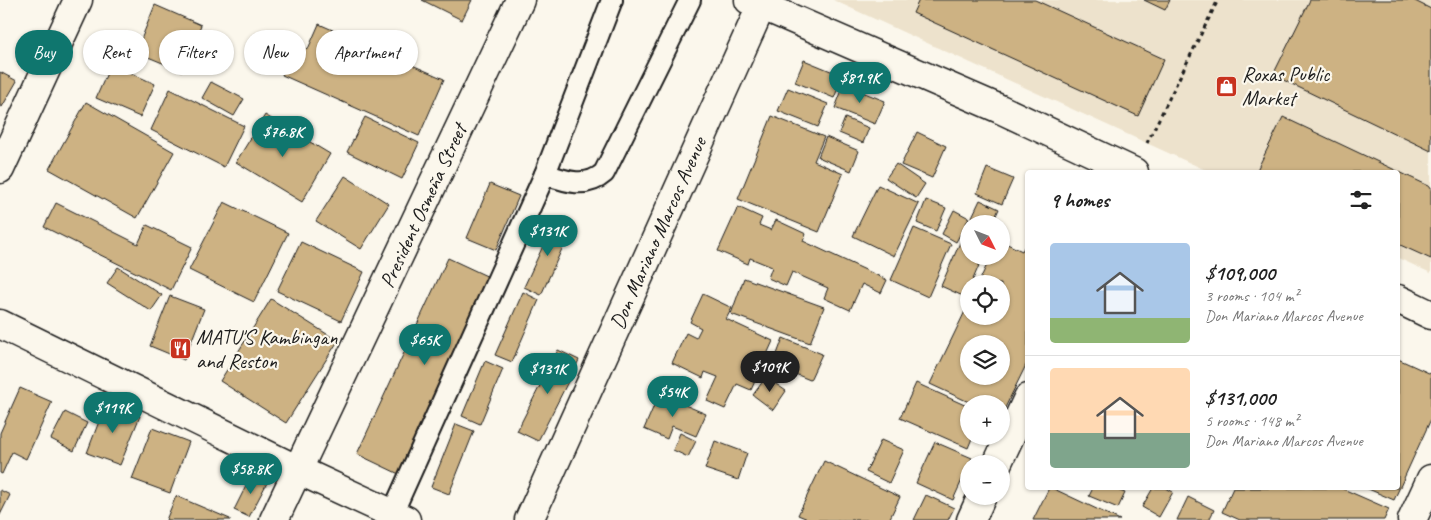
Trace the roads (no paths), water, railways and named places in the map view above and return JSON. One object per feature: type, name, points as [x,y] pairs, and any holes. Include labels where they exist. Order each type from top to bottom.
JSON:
[{"type":"street","points":[[0,169],[78,0]]},
{"type":"street","name":"President Osmeña Street","points":[[274,520],[520,0]]},
{"type":"street","points":[[758,2],[1000,109],[1129,170]]},
{"type":"street","name":"Don Mariano Marcos Avenue","points":[[529,520],[758,2]]},
{"type":"street","points":[[1400,300],[1431,315]]},
{"type":"street","points":[[0,324],[298,470],[399,517]]},
{"type":"street","points":[[1001,455],[1025,404]]},
{"type":"street","points":[[1412,520],[1431,479]]},
{"type":"street","points":[[971,520],[978,505]]},
{"type":"lane","points":[[399,517],[545,174],[612,0]]},
{"type":"lane","points":[[545,174],[564,181],[582,183],[596,180],[604,173],[690,0]]},
{"type":"place","name":"Roxas Public Market","points":[[1226,86]]},
{"type":"place","name":"MATU'S Kambingan and Reston","points":[[180,349]]}]
